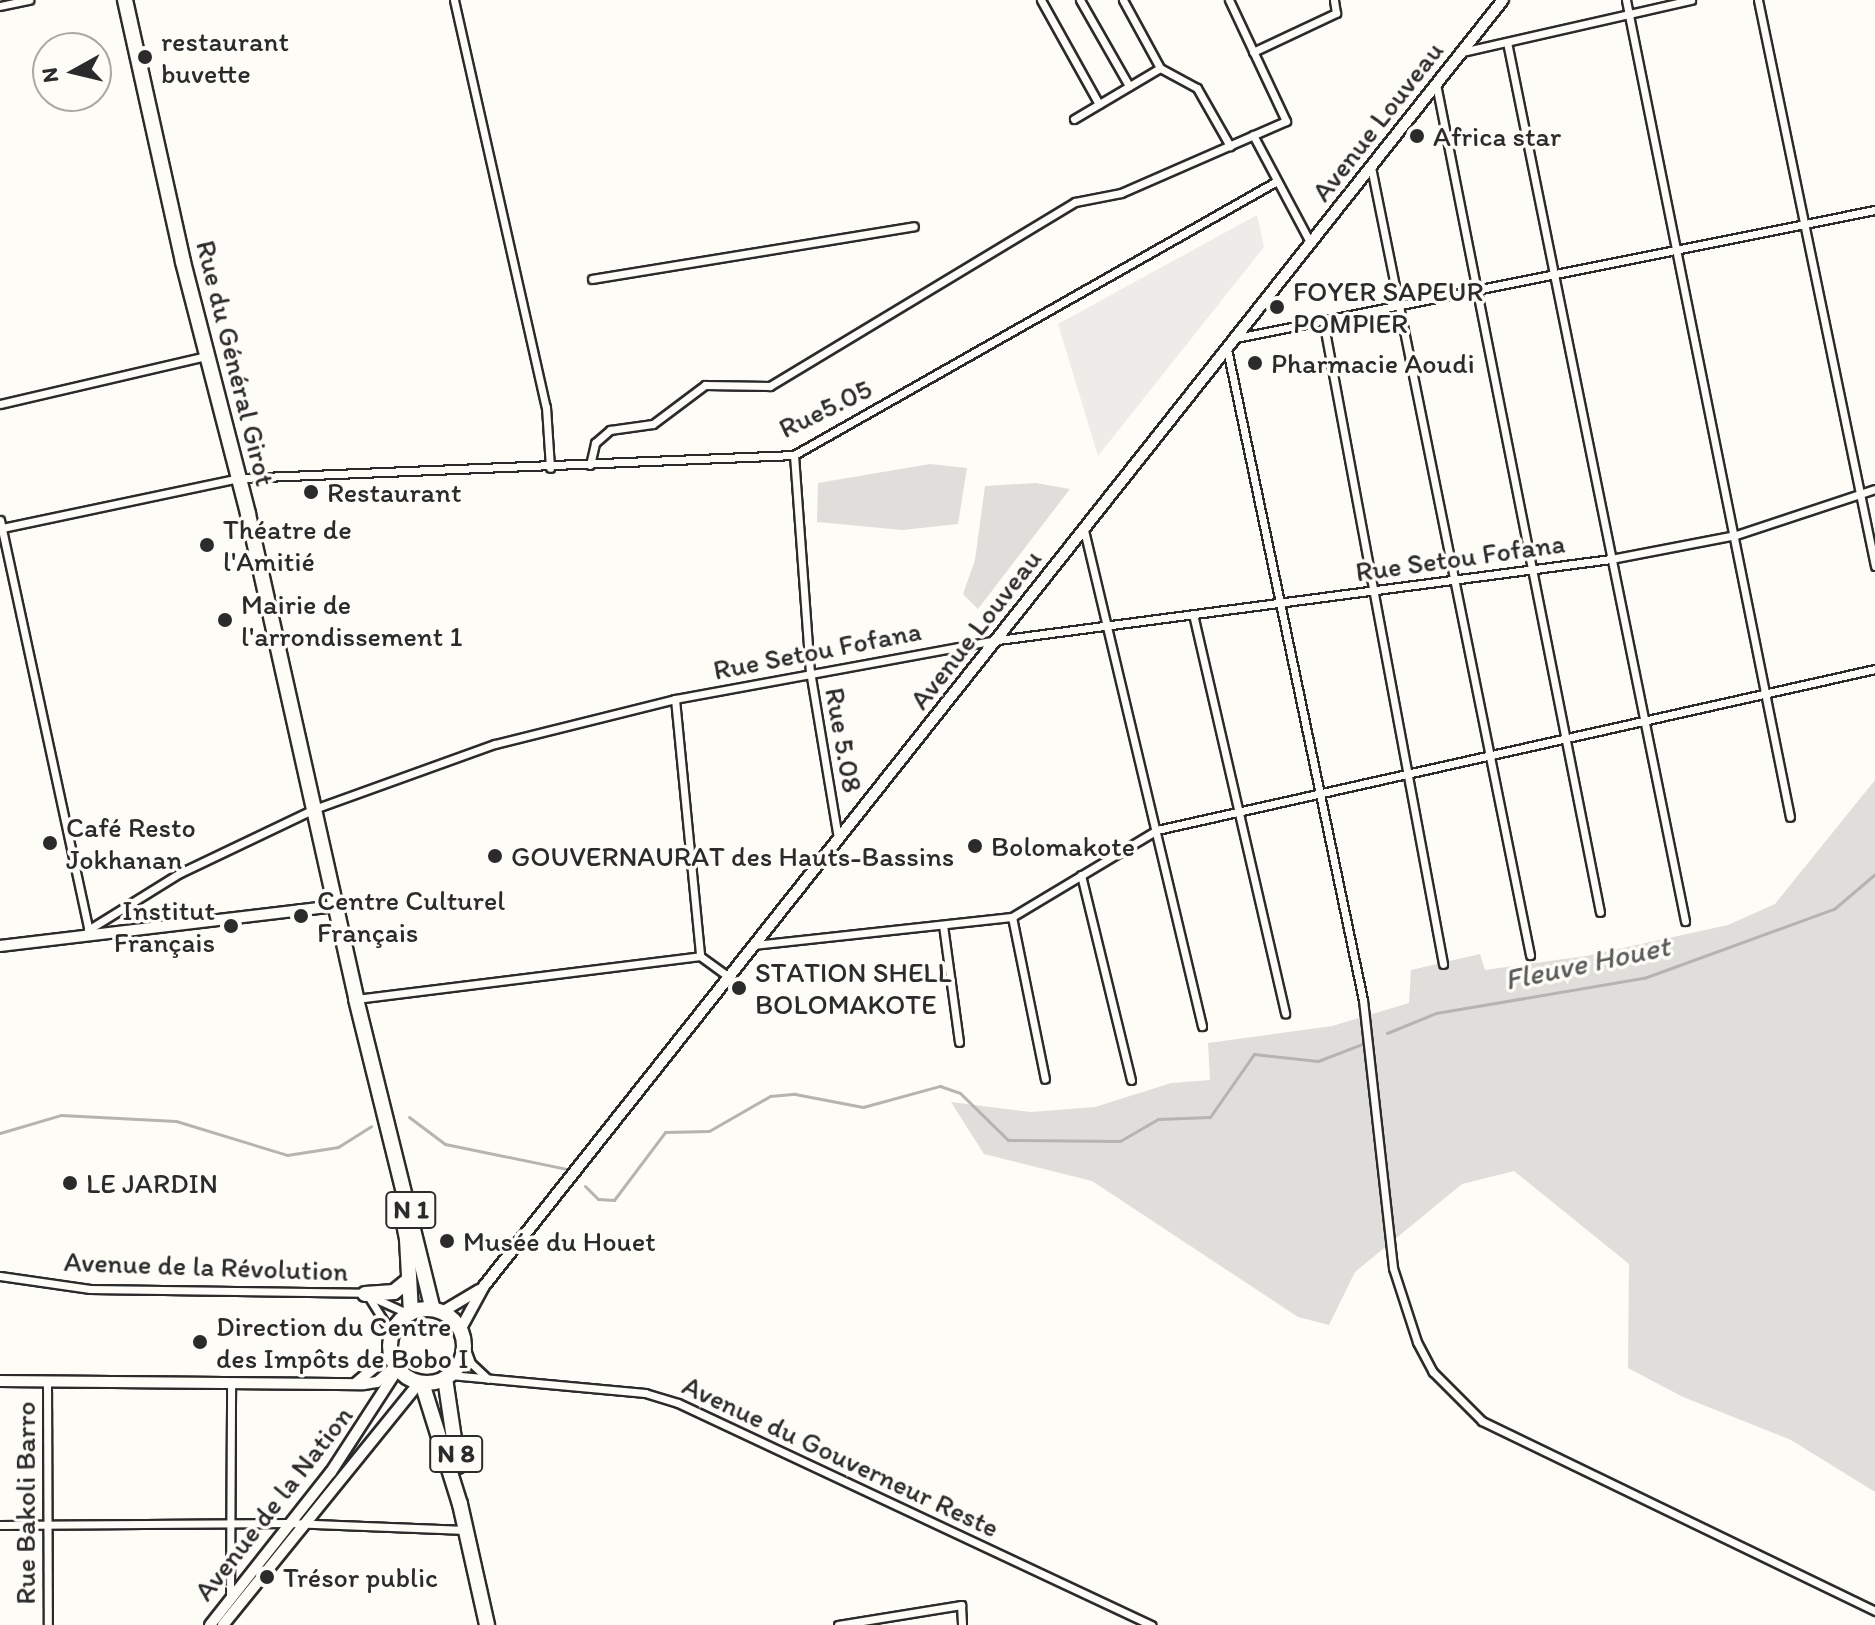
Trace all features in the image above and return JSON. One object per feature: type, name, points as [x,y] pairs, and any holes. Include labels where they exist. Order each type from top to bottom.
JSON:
[{"type":"highway","name":"Rue du Général Girot","points":[[125,0],[207,356],[239,478],[384,1112]]},
{"type":"highway","name":"N 1","points":[[384,1112],[407,1239],[410,1313]]},
{"type":"highway","name":"N 1","points":[[384,1112],[438,1311]]},
{"type":"highway","points":[[364,1293],[394,1292],[409,1280]]},
{"type":"highway","points":[[438,1311],[462,1337],[447,1376],[422,1385],[395,1363],[392,1334],[410,1313],[438,1311]]},
{"type":"highway","name":"N 8","points":[[447,1376],[466,1530]]},
{"type":"highway","name":"N 8","points":[[422,1385],[466,1530],[487,1625]]},
{"type":"main road","name":"Avenue Louveau","points":[[462,1337],[484,1286],[1503,0]]},
{"type":"main road","points":[[0,946],[89,932],[336,906]]},
{"type":"main road","name":"Avenue Louveau","points":[[438,1311],[484,1286]]},
{"type":"main road","points":[[0,1381],[357,1382],[384,1377],[395,1363]]},
{"type":"main road","points":[[357,1382],[395,1363]]},
{"type":"main road","name":"Avenue de la Nation","points":[[210,1625],[367,1422],[395,1363]]},
{"type":"main road","name":"Avenue de la Nation","points":[[223,1625],[303,1523],[422,1385]]},
{"type":"street","points":[[0,6],[29,0]]},
{"type":"street","points":[[454,0],[546,407],[550,468]]},
{"type":"street","points":[[1041,0],[1099,104]]},
{"type":"street","points":[[1080,0],[1129,86]]},
{"type":"street","points":[[1123,0],[1160,68],[1197,88],[1230,146]]},
{"type":"street","points":[[590,465],[595,443],[610,430],[653,424],[705,385],[770,386],[1075,202],[1121,193],[1286,121],[1229,0]]},
{"type":"street","points":[[1253,52],[1336,13],[1334,0]]},
{"type":"street","points":[[1626,0],[1736,535],[1790,817]]},
{"type":"street","points":[[1462,52],[1691,0]]},
{"type":"street","points":[[1758,0],[1875,566]]},
{"type":"street","points":[[1507,42],[1685,921]]},
{"type":"street","points":[[1074,119],[1160,68]]},
{"type":"street","points":[[1436,84],[1600,912]]},
{"type":"street","points":[[1253,135],[1311,244]]},
{"type":"street","points":[[1371,167],[1530,955]]},
{"type":"street","name":"Rue5.05","points":[[1,524],[239,478],[550,468],[794,455],[1277,181]]},
{"type":"street","points":[[1236,338],[1678,252],[1875,210]]},
{"type":"street","points":[[592,279],[914,226]]},
{"type":"street","points":[[1323,320],[1405,775],[1443,964]]},
{"type":"street","points":[[1227,349],[1363,1000],[1393,1268],[1402,1307],[1433,1372],[1482,1421],[1875,1611]]},
{"type":"street","points":[[0,404],[207,356]]},
{"type":"street","name":"Rue 5.08","points":[[794,455],[810,671],[839,840]]},
{"type":"street","name":"Rue Setou Fofana","points":[[89,932],[180,873],[314,809],[495,744],[675,699],[810,671],[998,640],[1611,559],[1736,535],[1875,489]]},
{"type":"street","points":[[1,524],[89,932]]},
{"type":"street","points":[[1084,530],[1202,1026]]},
{"type":"street","points":[[1193,614],[1285,1014]]},
{"type":"street","points":[[754,945],[1012,917],[1157,830],[1875,669]]},
{"type":"street","points":[[675,699],[700,956]]},
{"type":"street","points":[[1081,875],[1131,1080]]},
{"type":"street","points":[[1012,917],[1045,1079]]},
{"type":"street","points":[[943,925],[959,1042]]},
{"type":"street","points":[[356,999],[700,956],[729,977]]},
{"type":"street","name":"Avenue de la Révolution","points":[[0,1276],[90,1289],[364,1293],[410,1313]]},
{"type":"street","name":"Avenue de la Révolution","points":[[364,1293],[381,1312],[392,1334]]},
{"type":"street","points":[[462,1337],[478,1373],[497,1383]]},
{"type":"street","name":"Avenue du Gouverneur Reste","points":[[447,1376],[497,1383],[645,1393],[678,1403],[1151,1625]]},
{"type":"street","name":"Rue Bakoli Barro","points":[[47,1381],[48,1625]]},
{"type":"street","points":[[230,1616],[231,1382]]},
{"type":"street","points":[[0,1525],[231,1526],[303,1523],[466,1530]]},
{"type":"street","points":[[838,1625],[961,1605],[962,1625]]},
{"type":"shaded area","points":[[1257,215],[1264,247],[1098,456],[1058,324]]},
{"type":"shaded area","points":[[930,464],[967,468],[958,524],[902,530],[817,522],[818,483]]},
{"type":"shaded area","points":[[1036,483],[1070,489],[978,609],[963,594],[975,560],[985,486]]},
{"type":"shaded area","points":[[1875,780],[1875,1492],[1791,1440],[1683,1397],[1628,1368],[1629,1264],[1514,1171],[1462,1184],[1355,1272],[1329,1325],[1298,1317],[1092,1181],[984,1154],[951,1102],[1031,1112],[1095,1107],[1171,1083],[1210,1080],[1208,1043],[1332,1026],[1409,1003],[1411,970],[1480,954],[1485,970],[1586,956],[1728,925],[1775,904]]},
{"type":"waterway","name":"Fleuve Houet","points":[[1387,1033],[1436,1013],[1644,978],[1834,909],[1875,874]]},
{"type":"waterway","name":"Fleuve Houet","points":[[585,1186],[598,1199],[614,1200],[665,1132],[709,1131],[770,1096],[795,1094],[863,1107],[940,1086],[960,1093],[1008,1140],[1120,1141],[1158,1119],[1210,1117],[1254,1054],[1318,1061],[1362,1044]]},
{"type":"waterway","name":"Fleuve Houet","points":[[0,1133],[61,1115],[176,1121],[287,1155],[338,1147],[371,1126]]},
{"type":"waterway","name":"Fleuve Houet","points":[[409,1117],[445,1144],[567,1169]]},
{"type":"place","name":"restaurant buvette","points":[[145,57]]},
{"type":"place","name":"Africa star","points":[[1417,136]]},
{"type":"place","name":"FOYER SAPEUR POMPIER","points":[[1277,307]]},
{"type":"place","name":"Pharmacie Aoudi","points":[[1255,363]]},
{"type":"place","name":"Restaurant","points":[[311,492]]},
{"type":"place","name":"Théatre de l'Amitié","points":[[207,545]]},
{"type":"place","name":"Mairie de l'arrondissement 1","points":[[225,620]]},
{"type":"place","name":"Café Resto Jokhanan","points":[[50,843]]},
{"type":"place","name":"Bolomakote","points":[[975,846]]},
{"type":"place","name":"GOUVERNAURAT des Hauts-Bassins","points":[[495,856]]},
{"type":"place","name":"Centre Culturel Français","points":[[301,916]]},
{"type":"place","name":"Institut Français","points":[[231,926]]},
{"type":"place","name":"STATION SHELL BOLOMAKOTE","points":[[739,988]]},
{"type":"place","name":"LE JARDIN","points":[[70,1183]]},
{"type":"place","name":"Musée du Houet","points":[[447,1241]]},
{"type":"place","name":"Direction du Centre des Impôts de Bobo I","points":[[200,1342]]},
{"type":"place","name":"Trésor public","points":[[267,1577]]}]
